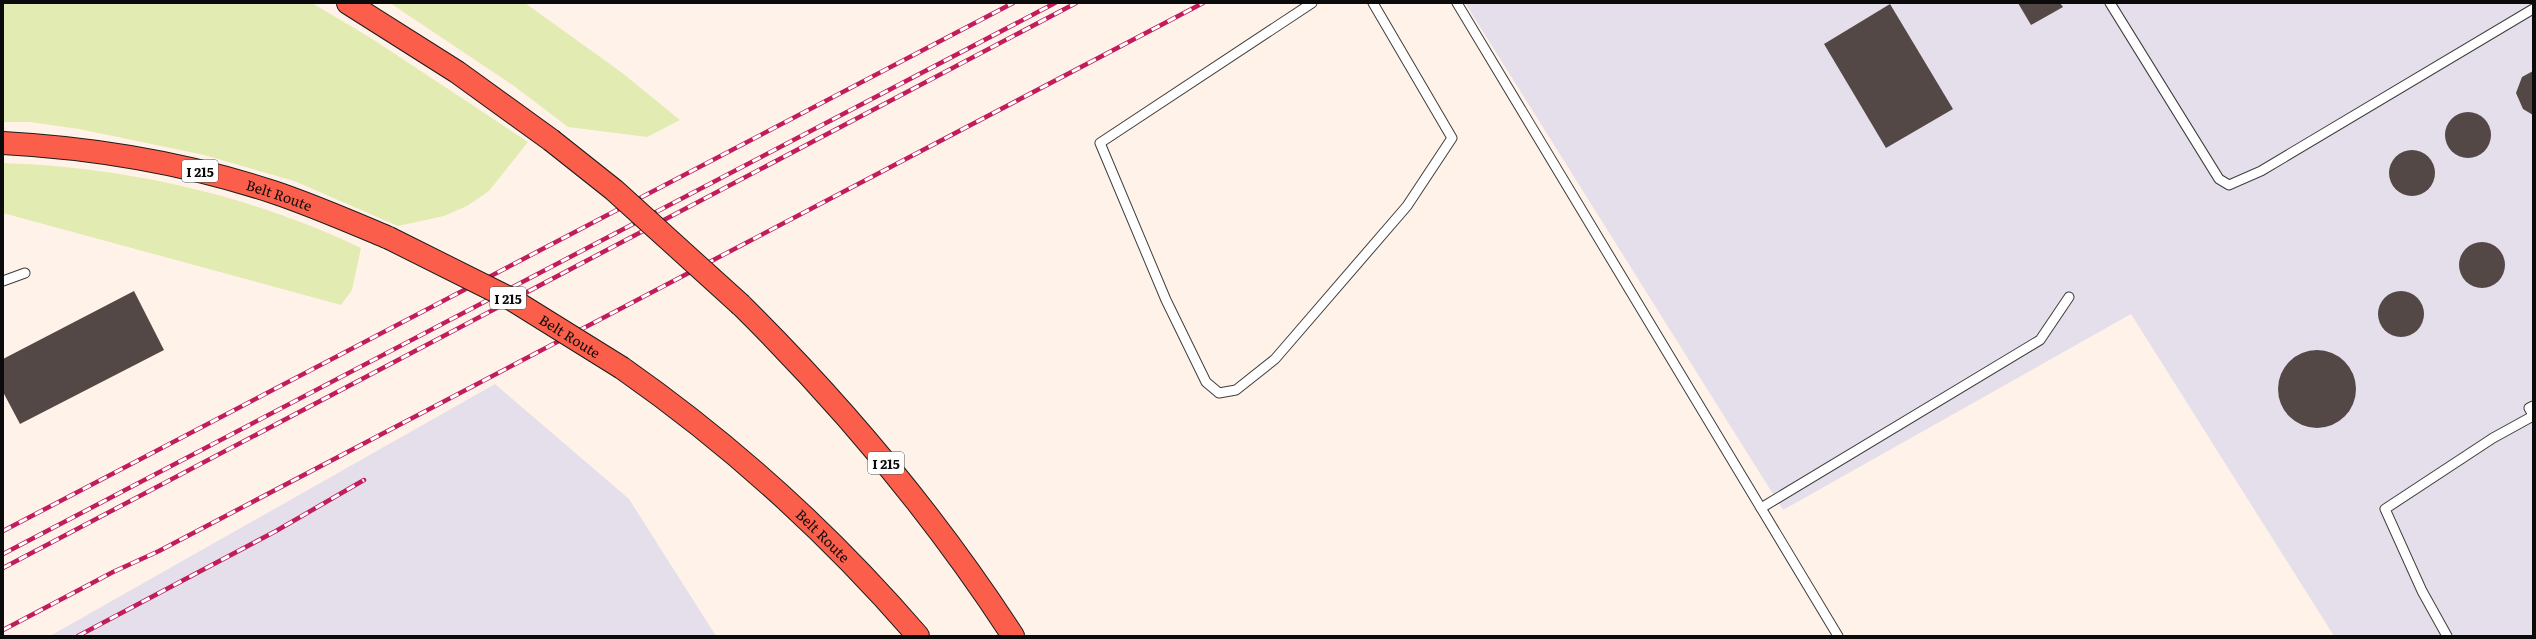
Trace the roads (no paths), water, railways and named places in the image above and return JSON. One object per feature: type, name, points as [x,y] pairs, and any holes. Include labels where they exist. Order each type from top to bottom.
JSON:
[{"type":"highway","name":"I 215","points":[[348,3],[457,72],[551,140],[620,195],[741,305],[820,386],[902,482],[962,560],[1013,636]]},
{"type":"highway","name":"Belt Route","points":[[3,143],[84,149],[180,166],[275,192],[389,238],[510,299],[622,368],[725,445],[774,487],[867,578],[918,636]]},
{"type":"lane","points":[[1312,3],[1100,143],[1166,300],[1206,382],[1219,392],[1236,390],[1275,359],[1407,206],[1452,138],[1373,3]]},
{"type":"lane","points":[[1457,3],[1838,636]]},
{"type":"lane","points":[[2110,3],[2219,179],[2229,185],[2260,171],[2533,9]]},
{"type":"lane","points":[[3,281],[25,273]]},
{"type":"lane","points":[[1761,508],[2040,340],[2069,297]]},
{"type":"lane","points":[[2447,636],[2422,591],[2385,509],[2493,438],[2533,415],[2529,408],[2533,406]]},
{"type":"railway","points":[[3,531],[1013,3]]},
{"type":"railway","points":[[3,554],[1055,3]]},
{"type":"railway","points":[[3,568],[1076,3]]},
{"type":"railway","points":[[3,630],[113,572],[159,551],[1203,3]]},
{"type":"railway","points":[[78,636],[276,531],[364,480]]}]
